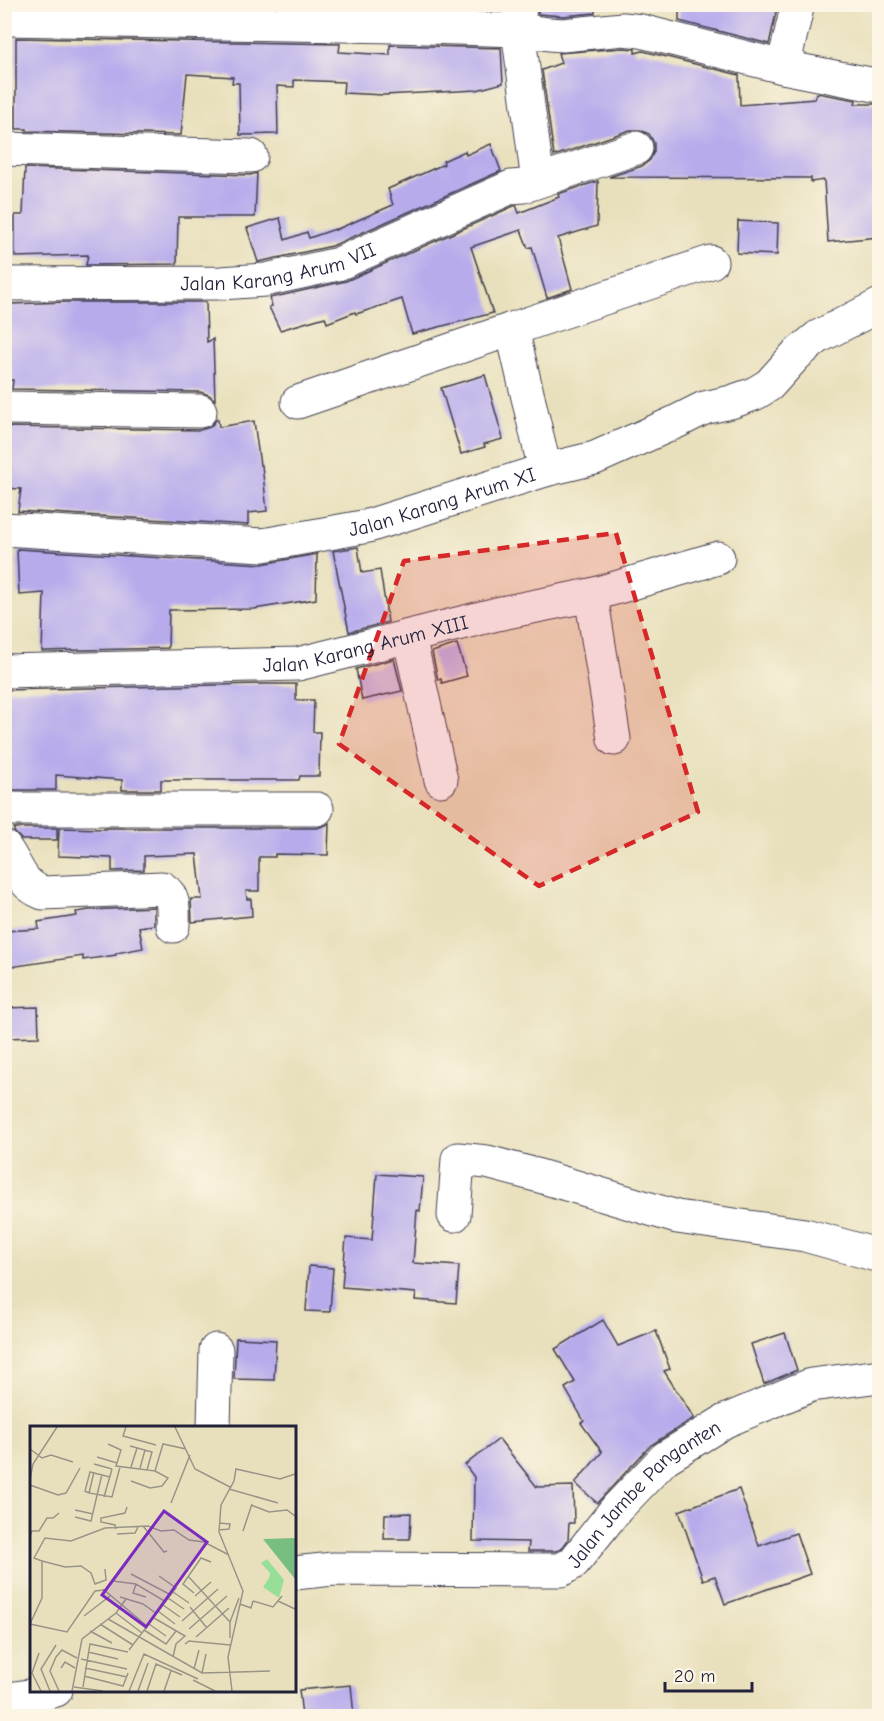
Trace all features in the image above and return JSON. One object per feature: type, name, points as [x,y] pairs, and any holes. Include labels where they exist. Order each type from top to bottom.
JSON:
[{"type":"street","points":[[783,67],[798,4]]},
{"type":"street","points":[[519,17],[537,174],[535,182]]},
{"type":"street","points":[[4,20],[394,26],[519,17],[563,35],[616,29],[641,31],[783,67],[879,86]]},
{"type":"street","points":[[4,148],[251,156]]},
{"type":"street","name":"Jalan Karang Arum VII","points":[[4,284],[265,280],[338,264],[511,187],[524,186],[636,148]]},
{"type":"street","points":[[298,402],[711,262]]},
{"type":"street","points":[[545,470],[595,458],[704,408],[754,394],[769,385],[796,355],[818,337],[879,305]]},
{"type":"street","name":"Jalan Karang Arum XI","points":[[4,529],[263,545],[368,526],[545,470],[512,329]]},
{"type":"street","points":[[4,408],[200,411]]},
{"type":"street","name":"Jalan Karang Arum XIII","points":[[4,671],[298,664],[497,614],[591,595],[718,558]]},
{"type":"street","points":[[591,595],[614,740]]},
{"type":"street","points":[[409,636],[441,780]]},
{"type":"street","points":[[4,809],[317,809]]},
{"type":"street","points":[[4,847],[25,882],[33,890],[43,893],[162,888],[172,898],[173,926]]},
{"type":"street","points":[[453,1215],[458,1159],[487,1162],[677,1217],[805,1235],[879,1256]]},
{"type":"street","points":[[214,1426],[216,1350]]},
{"type":"street","name":"Jalan Jambe Panganten","points":[[296,1573],[333,1569],[561,1570],[573,1563],[617,1508],[665,1458],[725,1421],[812,1385],[879,1376]]},
{"type":"street","points":[[4,1700],[51,1691]]},
{"type":"highlighted area","points":[[616,533],[698,812],[539,886],[339,744],[404,561]]},
{"type":"building","points":[[392,4],[501,4],[501,11],[392,7]]},
{"type":"building","points":[[539,4],[595,4],[595,13],[563,16],[538,14]]},
{"type":"building","points":[[679,4],[729,4],[777,9],[769,44],[679,21]]},
{"type":"building","points":[[16,38],[340,44],[339,52],[390,55],[390,45],[501,48],[503,83],[477,90],[384,95],[343,93],[344,82],[294,80],[294,87],[277,86],[278,134],[240,135],[239,83],[232,83],[233,77],[187,74],[181,135],[27,131],[27,129],[16,129]]},
{"type":"building","points":[[635,49],[635,53],[643,51],[739,75],[740,105],[815,99],[817,93],[856,100],[855,104],[879,104],[879,237],[828,242],[824,180],[811,182],[811,178],[609,177],[642,166],[650,160],[654,151],[654,143],[649,134],[640,130],[630,130],[554,156],[542,70],[561,63],[558,53]]},
{"type":"building","points":[[491,144],[501,171],[332,246],[258,262],[247,228],[280,218],[285,240],[307,232],[309,238],[335,230],[393,205],[388,189],[444,164],[443,161],[465,151],[466,155]]},
{"type":"building","points":[[25,168],[250,175],[257,173],[255,217],[178,217],[177,264],[86,265],[88,255],[15,257],[15,215],[23,215]]},
{"type":"building","points":[[598,181],[597,226],[558,238],[572,289],[547,298],[532,247],[528,248],[521,230],[471,247],[493,313],[412,334],[402,299],[356,314],[355,312],[327,323],[325,317],[280,330],[269,307],[272,306],[270,298],[346,281],[516,205],[519,213],[559,197],[558,194]]},
{"type":"building","points":[[738,221],[778,223],[777,255],[737,253]]},
{"type":"building","points":[[206,302],[207,342],[213,339],[215,400],[200,392],[12,389],[13,380],[4,380],[4,350],[6,350],[9,304]]},
{"type":"building","points":[[485,375],[503,439],[461,454],[441,388]]},
{"type":"building","points":[[217,419],[219,427],[254,421],[267,511],[248,513],[248,525],[18,511],[21,489],[4,488],[8,427],[200,430],[210,427]]},
{"type":"building","points":[[358,547],[362,573],[380,570],[388,622],[349,632],[333,551]]},
{"type":"building","points":[[17,549],[262,564],[317,554],[316,599],[254,609],[169,610],[168,648],[42,651],[44,593],[19,595]]},
{"type":"building","points":[[457,644],[467,676],[442,683],[441,679],[438,680],[432,652]]},
{"type":"building","points":[[394,659],[402,691],[362,700],[356,669]]},
{"type":"building","points":[[296,684],[296,700],[314,700],[313,732],[320,732],[319,776],[300,776],[299,780],[161,780],[161,790],[122,790],[122,780],[56,775],[56,790],[4,790],[5,690]]},
{"type":"building","points":[[329,823],[328,855],[275,854],[275,857],[259,857],[259,891],[246,891],[247,899],[251,899],[252,916],[192,922],[191,899],[202,899],[197,854],[144,856],[144,870],[112,871],[112,858],[58,856],[59,828],[317,828]]},
{"type":"building","points":[[14,828],[57,828],[57,840],[22,840],[14,832]]},
{"type":"building","points":[[154,907],[154,925],[139,927],[143,948],[83,960],[83,956],[4,968],[4,931],[39,929],[38,922],[77,916],[76,912]]},
{"type":"building","points":[[38,1007],[39,1037],[4,1038],[4,1008]]},
{"type":"building","points":[[377,1174],[423,1177],[420,1211],[417,1210],[413,1263],[459,1266],[456,1303],[415,1300],[416,1293],[342,1287],[346,1238],[372,1240]]},
{"type":"building","points":[[309,1266],[333,1268],[330,1312],[306,1311]]},
{"type":"building","points":[[603,1320],[618,1346],[656,1331],[670,1369],[664,1371],[694,1418],[651,1445],[597,1503],[575,1483],[602,1452],[581,1423],[584,1421],[565,1388],[575,1382],[555,1349]]},
{"type":"building","points":[[785,1333],[797,1370],[764,1384],[751,1344]]},
{"type":"building","points":[[236,1338],[276,1340],[274,1380],[234,1379]]},
{"type":"building","points":[[499,1439],[537,1487],[573,1486],[574,1523],[569,1523],[568,1540],[561,1549],[528,1551],[529,1542],[473,1541],[474,1477],[465,1465]]},
{"type":"building","points":[[739,1489],[759,1546],[796,1533],[810,1574],[725,1604],[715,1576],[703,1580],[679,1511]]},
{"type":"building","points":[[411,1513],[410,1539],[384,1539],[385,1514]]},
{"type":"building","points":[[351,1685],[354,1716],[302,1716],[299,1690]]}]
